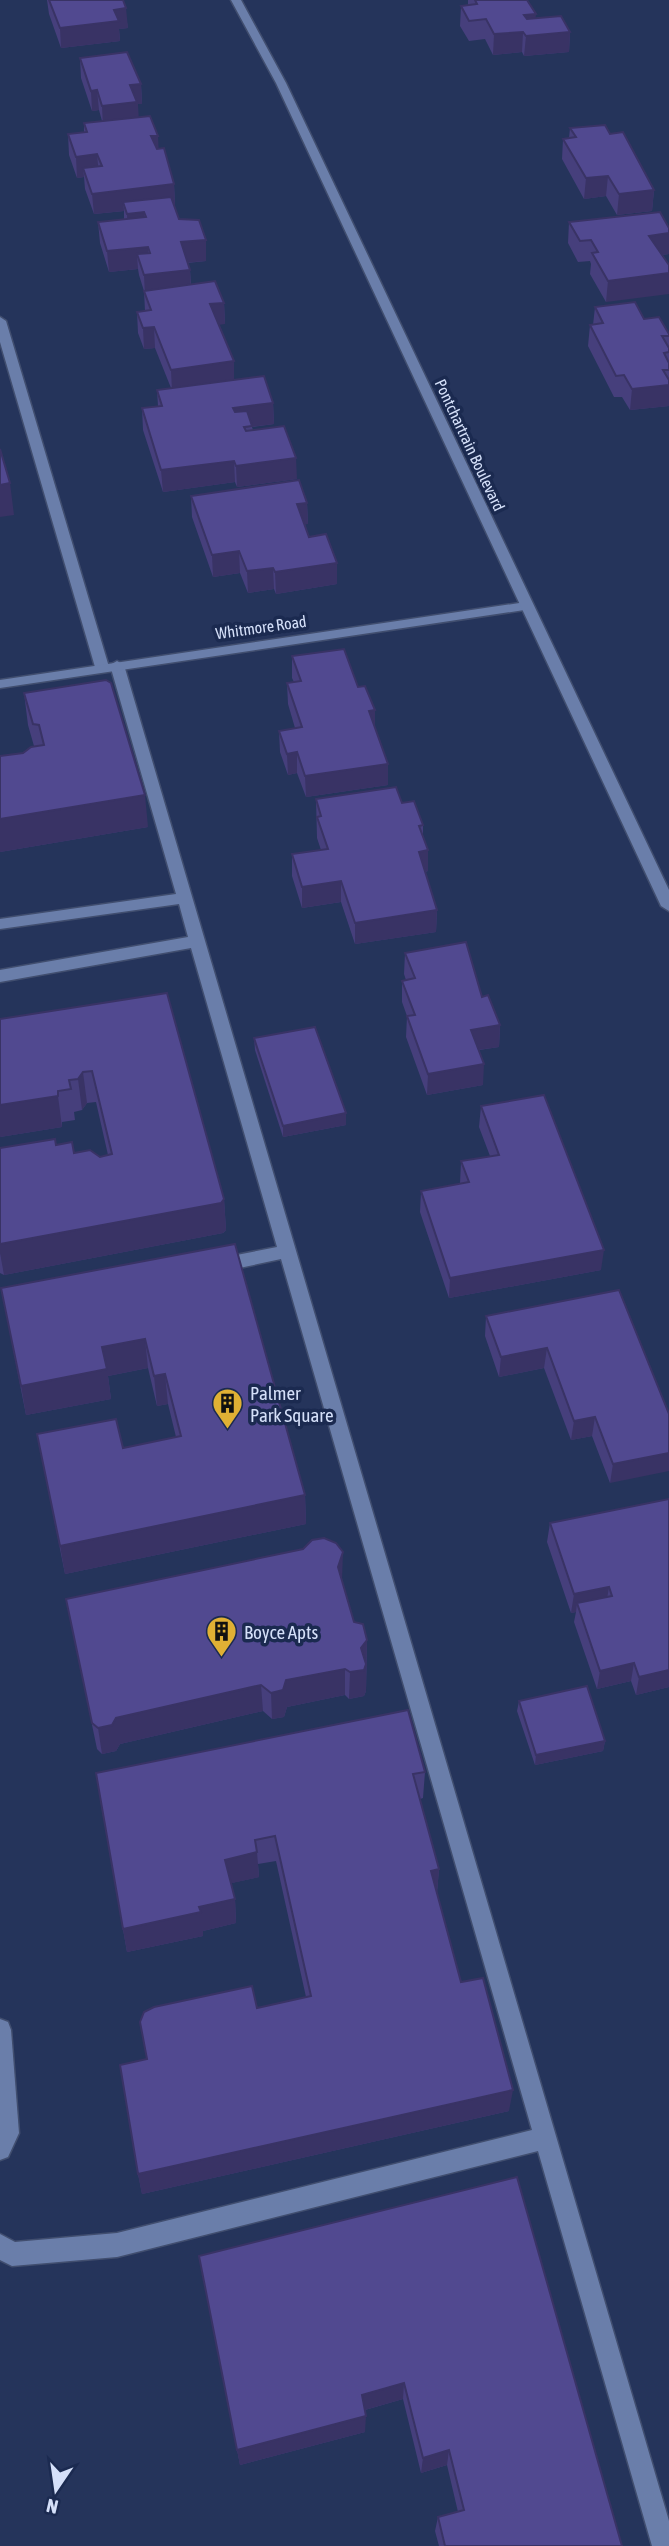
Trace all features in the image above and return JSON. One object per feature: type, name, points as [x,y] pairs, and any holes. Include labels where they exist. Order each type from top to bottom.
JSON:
[{"type":"street","name":"Pontchartrain Boulevard","points":[[236,0],[287,96],[669,906]]},
{"type":"street","points":[[0,321],[198,941],[664,2546]]},
{"type":"street","name":"Whitmore Road","points":[[0,684],[526,606]]},
{"type":"street","points":[[0,924],[185,898]]},
{"type":"street","points":[[0,976],[198,941]]},
{"type":"street","points":[[197,1270],[289,1251]]},
{"type":"street","points":[[0,2030],[8,2133],[0,2148]]},
{"type":"street","points":[[0,2246],[12,2254],[117,2245],[545,2138]]},
{"type":"building","points":[[49,0],[123,0],[126,8],[114,10],[119,21],[60,28]]},
{"type":"building","points":[[475,0],[527,0],[536,14],[524,15],[527,19],[561,16],[570,32],[526,36],[523,32],[494,34],[486,19],[469,21],[461,6],[477,4]]},
{"type":"building","points":[[127,52],[141,84],[130,85],[137,102],[102,106],[97,90],[91,91],[80,58]]},
{"type":"building","points":[[150,116],[158,136],[151,136],[157,149],[164,148],[174,184],[92,194],[83,168],[102,166],[97,154],[76,157],[68,134],[87,132],[84,123]]},
{"type":"building","points":[[605,125],[610,134],[623,132],[654,190],[619,194],[608,176],[586,178],[563,139],[576,137],[570,128]]},
{"type":"building","points":[[171,197],[179,219],[199,220],[206,240],[181,242],[190,270],[144,275],[137,254],[150,253],[148,247],[107,251],[98,222],[146,217],[144,212],[127,214],[123,202]]},
{"type":"building","points":[[660,212],[669,233],[649,236],[669,265],[669,273],[608,281],[592,253],[598,252],[591,240],[580,241],[569,222]]},
{"type":"building","points":[[215,281],[224,303],[210,304],[234,361],[171,370],[154,327],[143,328],[137,312],[151,310],[144,291]]},
{"type":"building","points":[[635,302],[644,319],[659,317],[669,334],[662,336],[669,348],[669,352],[664,353],[669,370],[663,370],[669,385],[632,389],[624,375],[616,376],[590,325],[603,323],[595,307]]},
{"type":"building","points":[[264,376],[273,403],[233,408],[235,412],[247,411],[252,426],[244,427],[246,431],[284,426],[296,458],[236,466],[234,461],[161,470],[142,408],[162,406],[157,390]]},
{"type":"building","points":[[0,449],[10,483],[0,485]]},
{"type":"building","points":[[299,480],[307,503],[297,504],[309,537],[326,534],[337,563],[275,572],[273,568],[247,571],[239,551],[212,555],[191,496]]},
{"type":"building","points":[[344,649],[358,687],[365,686],[375,710],[369,711],[388,764],[305,776],[297,752],[287,754],[279,731],[302,727],[287,683],[301,681],[292,656]]},
{"type":"building","points":[[106,680],[111,683],[145,795],[0,819],[0,756],[23,753],[31,747],[44,745],[39,725],[33,724],[24,693]]},
{"type":"building","points":[[396,787],[402,803],[414,801],[423,825],[419,826],[428,850],[419,852],[437,910],[355,923],[341,881],[302,887],[292,854],[328,849],[317,817],[321,816],[316,799]]},
{"type":"building","points":[[466,942],[482,997],[488,995],[500,1025],[471,1030],[484,1064],[428,1074],[407,1016],[415,1015],[402,981],[415,978],[405,953]]},
{"type":"building","points":[[167,993],[224,1199],[221,1203],[0,1244],[0,1148],[55,1139],[56,1145],[72,1142],[74,1153],[90,1150],[100,1157],[112,1154],[92,1071],[83,1072],[78,1079],[69,1080],[71,1089],[58,1091],[58,1096],[0,1105],[0,1019]]},
{"type":"building","points":[[315,1027],[346,1113],[283,1126],[254,1038]]},
{"type":"building","points":[[544,1095],[604,1250],[450,1278],[421,1191],[469,1182],[461,1161],[499,1155],[481,1106]]},
{"type":"building","name":"Palmer Park Square","points":[[235,1244],[305,1495],[60,1546],[37,1434],[116,1419],[123,1448],[181,1436],[165,1374],[154,1376],[145,1339],[102,1347],[107,1369],[21,1386],[1,1288]]},
{"type":"building","points":[[619,1290],[669,1414],[669,1453],[613,1464],[595,1417],[574,1421],[547,1348],[501,1357],[486,1316]]},
{"type":"building","points":[[669,1499],[669,1670],[639,1677],[634,1663],[600,1671],[577,1603],[612,1596],[609,1587],[574,1594],[550,1523]]},
{"type":"building","name":"Boyce Apts","points":[[324,1538],[336,1543],[343,1552],[338,1567],[354,1622],[363,1624],[367,1640],[361,1648],[366,1664],[364,1670],[350,1672],[345,1669],[286,1680],[283,1690],[271,1693],[261,1685],[116,1718],[112,1725],[98,1728],[92,1723],[66,1599],[303,1549],[312,1540]]},
{"type":"building","points":[[587,1686],[605,1741],[536,1755],[519,1701]]},
{"type":"building","points":[[408,1710],[425,1772],[413,1774],[439,1869],[431,1871],[461,1982],[483,1978],[513,2090],[138,2174],[120,2065],[147,2059],[140,2022],[144,2012],[154,2007],[252,1986],[257,2008],[311,1996],[275,1836],[255,1840],[257,1852],[225,1860],[235,1899],[199,1907],[201,1912],[123,1929],[96,1773]]},
{"type":"building","points":[[517,2177],[622,2546],[445,2546],[438,2517],[464,2510],[449,2450],[423,2458],[404,2383],[362,2395],[366,2416],[237,2450],[199,2256]]},
{"type":"place","name":"Palmer Park Square","points":[[227,1431]]},
{"type":"place","name":"Boyce Apts","points":[[221,1659]]}]
